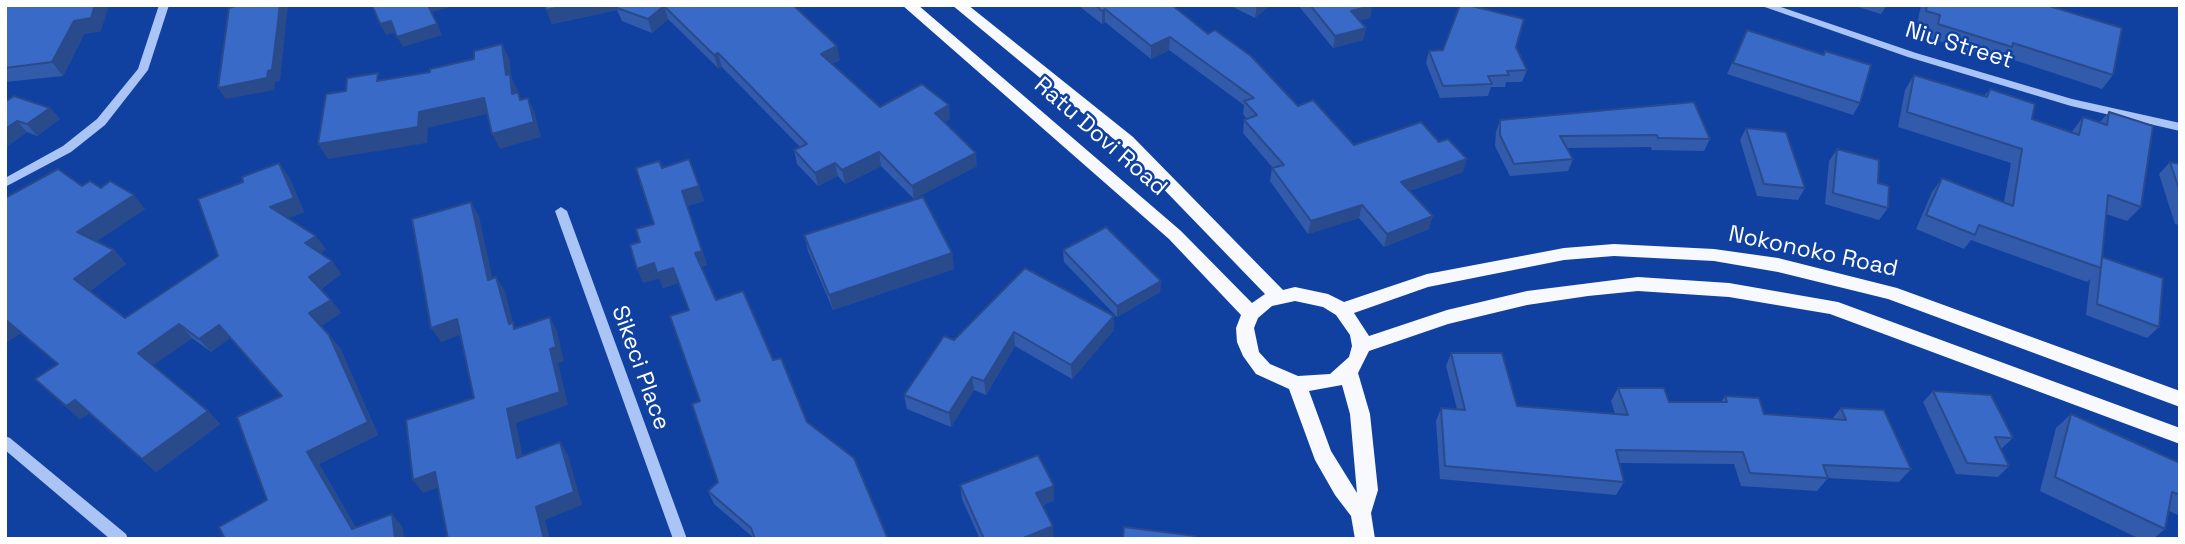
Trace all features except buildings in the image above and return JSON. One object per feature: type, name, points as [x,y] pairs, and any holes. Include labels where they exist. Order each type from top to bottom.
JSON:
[{"type":"main road","name":"Ratu Dovi Road","points":[[909,5],[1175,235],[1251,314]]},
{"type":"main road","name":"Ratu Dovi Road","points":[[958,5],[1127,141],[1278,296]]},
{"type":"main road","name":"Nokonoko Road","points":[[1342,310],[1427,281],[1564,254],[1614,250],[1714,256],[1790,267],[1891,293],[2180,398]]},
{"type":"main road","points":[[1361,346],[1447,317],[1564,292],[1638,284],[1729,290],[1832,307],[2180,436]]},
{"type":"main road","points":[[1312,295],[1342,310],[1359,333],[1361,346],[1357,360],[1348,372],[1334,381],[1297,384],[1271,374],[1252,356],[1245,342],[1245,328],[1251,314],[1267,300],[1278,296],[1312,295]]},
{"type":"main road","points":[[1348,372],[1360,414],[1368,490],[1360,513]]},
{"type":"main road","points":[[1297,384],[1322,454],[1360,513],[1365,539]]},
{"type":"street","points":[[5,183],[67,149],[101,122],[143,70],[164,5]]},
{"type":"street","name":"Niu Street","points":[[1764,5],[1926,59],[2071,102],[2180,127]]},
{"type":"street","name":"Sikeci Place","points":[[561,211],[680,539]]},
{"type":"street","points":[[5,442],[121,539]]}]
